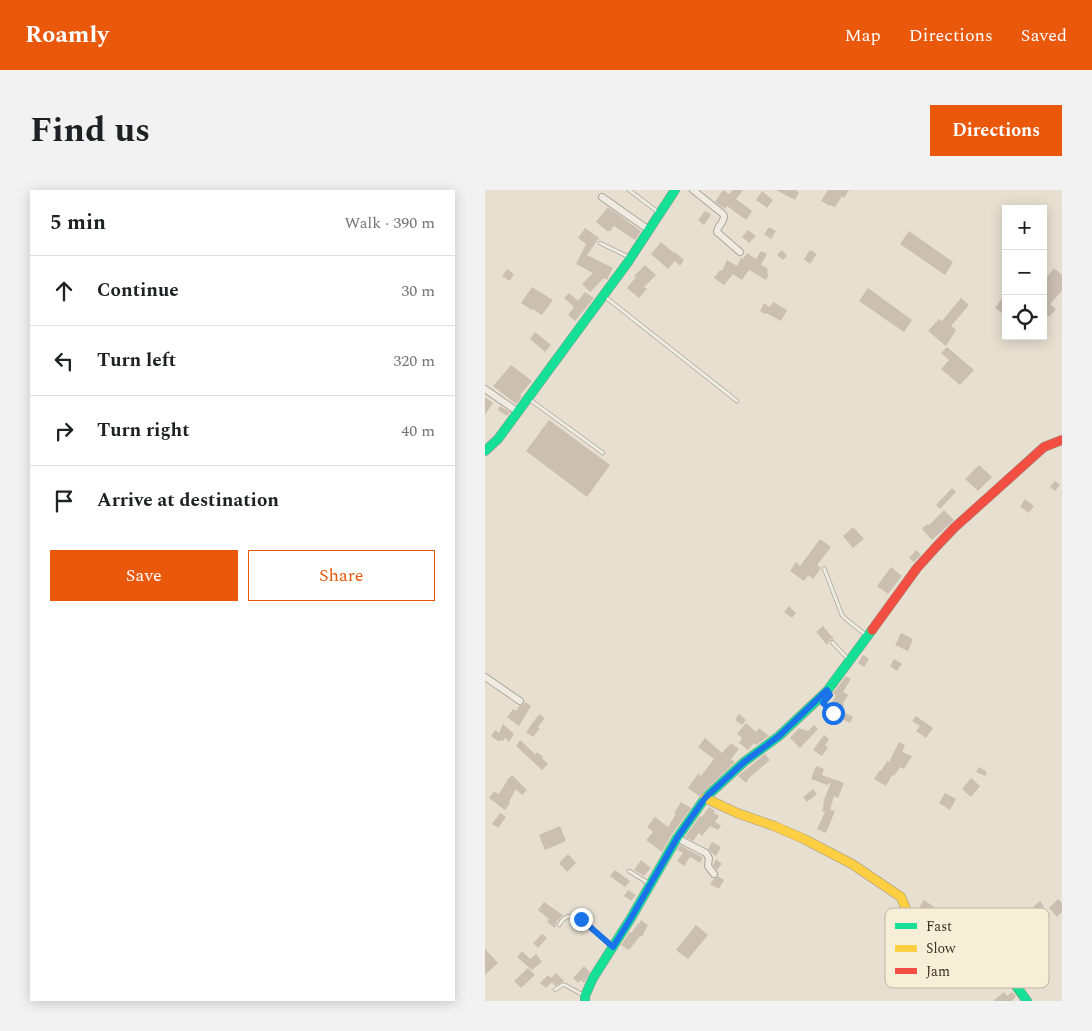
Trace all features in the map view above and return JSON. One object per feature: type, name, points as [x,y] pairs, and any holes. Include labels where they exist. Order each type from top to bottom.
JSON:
[{"type":"street","points":[[485,451],[498,439],[631,258],[675,190]]},
{"type":"street","points":[[693,190],[725,216],[717,232],[739,252]]},
{"type":"street","points":[[602,197],[649,230]]},
{"type":"street","points":[[485,389],[518,412]]},
{"type":"street","points":[[585,998],[593,978],[677,838],[705,798],[744,762],[779,736],[827,690],[917,568],[954,528],[1044,447],[1062,440]]},
{"type":"street","points":[[485,677],[520,701]]},
{"type":"street","points":[[705,798],[737,813],[804,839],[852,864],[901,897],[905,908]]},
{"type":"street","points":[[677,838],[706,854],[709,858],[709,869],[714,874]]},
{"type":"street","points":[[1018,988],[1027,1001]]},
{"type":"lane","points":[[629,190],[659,213]]},
{"type":"lane","points":[[600,243],[631,258]]},
{"type":"lane","points":[[603,296],[737,401]]},
{"type":"lane","points":[[528,398],[603,453]]},
{"type":"lane","points":[[824,568],[842,615],[867,636]]},
{"type":"lane","points":[[832,642],[849,661]]},
{"type":"lane","points":[[827,690],[830,695],[823,703],[833,713]]},
{"type":"lane","points":[[629,871],[650,884]]},
{"type":"lane","points":[[559,924],[565,918],[573,916],[581,919],[613,947]]},
{"type":"lane","points":[[555,990],[565,985],[585,998]]},
{"type":"building","points":[[723,190],[729,194],[733,190],[743,190],[736,199],[752,211],[746,220],[727,206],[725,209],[715,202]]},
{"type":"building","points":[[776,190],[795,190],[799,192],[795,200]]},
{"type":"building","points":[[828,190],[849,190],[844,198],[842,196],[835,207],[821,201]]},
{"type":"building","points":[[762,191],[773,200],[767,208],[756,200]]},
{"type":"building","points":[[608,207],[641,231],[635,240],[614,226],[610,231],[607,231],[596,222]]},
{"type":"building","points":[[705,211],[711,215],[704,225],[698,220]]},
{"type":"building","points":[[769,227],[776,231],[771,239],[764,234]]},
{"type":"building","points":[[585,228],[599,238],[587,255],[613,268],[607,280],[604,278],[590,292],[582,284],[593,273],[576,264],[586,244],[578,238]]},
{"type":"building","points":[[748,230],[756,236],[749,243],[742,237]]},
{"type":"building","points":[[909,231],[953,262],[945,275],[900,244]]},
{"type":"building","points":[[661,242],[684,260],[680,266],[675,261],[668,269],[651,254]]},
{"type":"building","points":[[782,250],[787,256],[783,260],[777,255]]},
{"type":"building","points":[[810,250],[817,254],[810,264],[804,259]]},
{"type":"building","points":[[761,251],[767,254],[761,265],[768,269],[767,274],[769,275],[766,280],[749,270],[742,280],[733,274],[724,285],[714,278],[720,270],[722,271],[727,260],[737,266],[741,258],[743,259],[747,253],[756,259]]},
{"type":"building","points":[[645,265],[656,275],[644,287],[647,289],[639,298],[627,288],[636,277],[634,276]]},
{"type":"building","points":[[1054,268],[1062,275],[1062,291],[1050,304],[1056,309],[1049,317],[1047,315],[1047,277]]},
{"type":"building","points":[[507,269],[514,274],[510,281],[502,276]]},
{"type":"building","points":[[532,287],[553,300],[542,315],[521,303]]},
{"type":"building","points":[[868,288],[912,320],[904,332],[859,301]]},
{"type":"building","points":[[585,292],[594,298],[575,321],[568,315],[574,307],[564,298],[569,293],[578,301]]},
{"type":"building","points":[[961,298],[969,305],[951,326],[956,330],[946,346],[928,331],[939,319],[942,321]]},
{"type":"building","points":[[1002,298],[1002,313],[995,308]]},
{"type":"building","points":[[773,302],[787,310],[781,321],[760,311],[764,303],[770,307]]},
{"type":"building","points":[[535,332],[551,345],[545,352],[530,339]]},
{"type":"building","points":[[947,347],[974,370],[960,385],[941,369],[949,360],[941,353]]},
{"type":"building","points":[[511,365],[532,381],[520,395],[522,396],[516,404],[493,386]]},
{"type":"building","points":[[485,397],[493,403],[485,415]]},
{"type":"building","points":[[500,406],[510,412],[507,416],[498,410]]},
{"type":"building","points":[[549,420],[610,465],[587,497],[526,451]]},
{"type":"building","points":[[979,465],[992,477],[978,491],[965,479]]},
{"type":"building","points":[[1055,481],[1060,485],[1055,491],[1050,487]]},
{"type":"building","points":[[952,488],[956,492],[940,509],[936,505]]},
{"type":"building","points":[[1025,499],[1034,506],[1029,513],[1020,507]]},
{"type":"building","points":[[944,510],[954,520],[932,540],[922,529],[927,524],[929,525]]},
{"type":"building","points":[[853,527],[864,539],[853,548],[843,536]]},
{"type":"building","points":[[820,539],[831,547],[817,565],[821,568],[813,579],[808,575],[804,581],[790,571],[796,562],[800,566]]},
{"type":"building","points":[[916,550],[921,555],[914,562],[909,558]]},
{"type":"building","points":[[891,567],[902,576],[888,594],[877,586]]},
{"type":"building","points":[[789,606],[796,613],[792,618],[784,612]]},
{"type":"building","points":[[823,626],[834,639],[830,639],[827,645],[816,632]]},
{"type":"building","points":[[901,633],[913,639],[908,651],[895,645]]},
{"type":"building","points":[[863,655],[869,659],[864,667],[858,663]]},
{"type":"building","points":[[894,659],[902,664],[897,671],[890,666]]},
{"type":"building","points":[[846,676],[851,679],[843,692],[848,695],[840,710],[853,717],[850,723],[835,715],[836,712],[830,705],[836,696],[833,693]]},
{"type":"building","points":[[525,702],[531,706],[519,726],[507,717],[513,709],[516,711]]},
{"type":"building","points":[[539,714],[545,718],[533,737],[526,732]]},
{"type":"building","points":[[739,714],[746,720],[742,725],[735,720]]},
{"type":"building","points":[[916,716],[933,728],[926,738],[916,731],[920,726],[912,721]]},
{"type":"building","points":[[746,723],[756,732],[759,728],[769,736],[756,745],[754,743],[748,750],[739,743],[742,738],[737,734]]},
{"type":"building","points":[[503,724],[514,734],[509,742],[505,738],[499,742],[491,736],[495,730],[499,733]]},
{"type":"building","points":[[814,725],[818,729],[800,748],[790,738],[799,728],[808,731]]},
{"type":"building","points":[[824,735],[829,739],[825,745],[828,747],[822,756],[813,750]]},
{"type":"building","points":[[705,738],[722,753],[731,743],[739,749],[731,759],[735,762],[699,796],[688,788],[698,774],[701,776],[714,759],[698,747]]},
{"type":"building","points":[[520,740],[535,754],[537,752],[543,757],[548,764],[542,770],[516,746]]},
{"type":"building","points":[[899,742],[905,745],[902,752],[912,756],[904,769],[900,767],[894,776],[892,775],[886,786],[874,779],[887,761],[889,762]]},
{"type":"building","points":[[765,754],[770,760],[750,777],[746,783],[738,776]]},
{"type":"building","points":[[816,766],[824,769],[822,775],[844,783],[838,798],[834,796],[830,810],[835,811],[826,833],[817,829],[825,812],[822,811],[823,803],[831,782],[827,785],[811,779]]},
{"type":"building","points":[[979,767],[987,772],[985,776],[976,772]]},
{"type":"building","points":[[512,775],[527,790],[522,795],[516,789],[505,810],[489,798],[494,791],[499,794]]},
{"type":"building","points":[[971,778],[980,786],[971,797],[962,789]]},
{"type":"building","points":[[813,789],[817,794],[807,802],[803,797]]},
{"type":"building","points":[[945,793],[956,799],[950,810],[939,803]]},
{"type":"building","points":[[681,802],[691,808],[672,834],[662,852],[646,840],[653,832],[647,827],[655,817],[668,827]]},
{"type":"building","points":[[709,807],[719,816],[715,822],[721,826],[718,830],[710,826],[702,836],[699,833],[693,841],[685,837],[700,816],[702,817]]},
{"type":"building","points":[[500,813],[506,817],[498,828],[492,824]]},
{"type":"building","points":[[560,826],[566,841],[545,850],[539,835]]},
{"type":"building","points":[[712,842],[721,847],[716,856],[708,849]]},
{"type":"building","points":[[680,845],[702,857],[700,863],[690,857],[684,866],[677,861],[683,853],[677,850]]},
{"type":"building","points":[[568,854],[576,863],[567,872],[559,863]]},
{"type":"building","points":[[716,859],[722,864],[717,870],[713,865]]},
{"type":"building","points":[[641,860],[651,868],[644,876],[634,870]]},
{"type":"building","points":[[615,870],[630,881],[625,887],[610,876]]},
{"type":"building","points":[[718,876],[724,880],[719,889],[710,884]]},
{"type":"building","points":[[628,890],[636,895],[631,901],[624,896]]},
{"type":"building","points":[[1058,899],[1062,903],[1062,912],[1057,917],[1049,908]]},
{"type":"building","points":[[924,900],[936,908],[919,908]]},
{"type":"building","points":[[1040,901],[1044,906],[1042,908],[1033,907]]},
{"type":"building","points":[[544,902],[563,915],[557,921],[555,928],[547,922],[549,919],[538,910]]},
{"type":"building","points":[[641,920],[648,925],[642,937],[640,936],[629,950],[621,945]]},
{"type":"building","points":[[696,925],[708,935],[688,959],[676,950]]},
{"type":"building","points":[[542,934],[547,938],[538,948],[533,943]]},
{"type":"building","points":[[485,949],[498,963],[485,975]]},
{"type":"building","points":[[522,951],[530,959],[536,954],[542,962],[532,970],[517,957]]},
{"type":"building","points":[[584,966],[590,972],[584,983],[581,980],[578,983],[573,978]]},
{"type":"building","points":[[528,968],[535,975],[521,988],[514,981]]},
{"type":"building","points":[[556,973],[563,982],[555,986],[552,982],[546,988],[540,983],[548,975],[551,978]]},
{"type":"building","points":[[1004,992],[1007,996],[1012,992],[1016,996],[1012,1001],[993,1001]]},
{"type":"traffic: fast","points":[[485,451],[498,439],[628,262],[675,190]]},
{"type":"traffic: fast","points":[[585,1001],[585,996],[593,978],[631,918],[677,838],[705,798],[744,762],[779,736],[827,691],[872,630]]},
{"type":"traffic: fast","points":[[1018,988],[1027,1001]]},
{"type":"traffic: slow","points":[[705,798],[737,813],[804,839],[852,864],[901,897],[906,908]]},
{"type":"traffic: jam","points":[[872,630],[917,568],[954,528],[1044,447],[1062,440]]},
{"type":"route","points":[[581,919],[613,947],[677,838],[705,798],[744,762],[779,736],[827,690],[830,695],[823,703],[833,713]]}]
